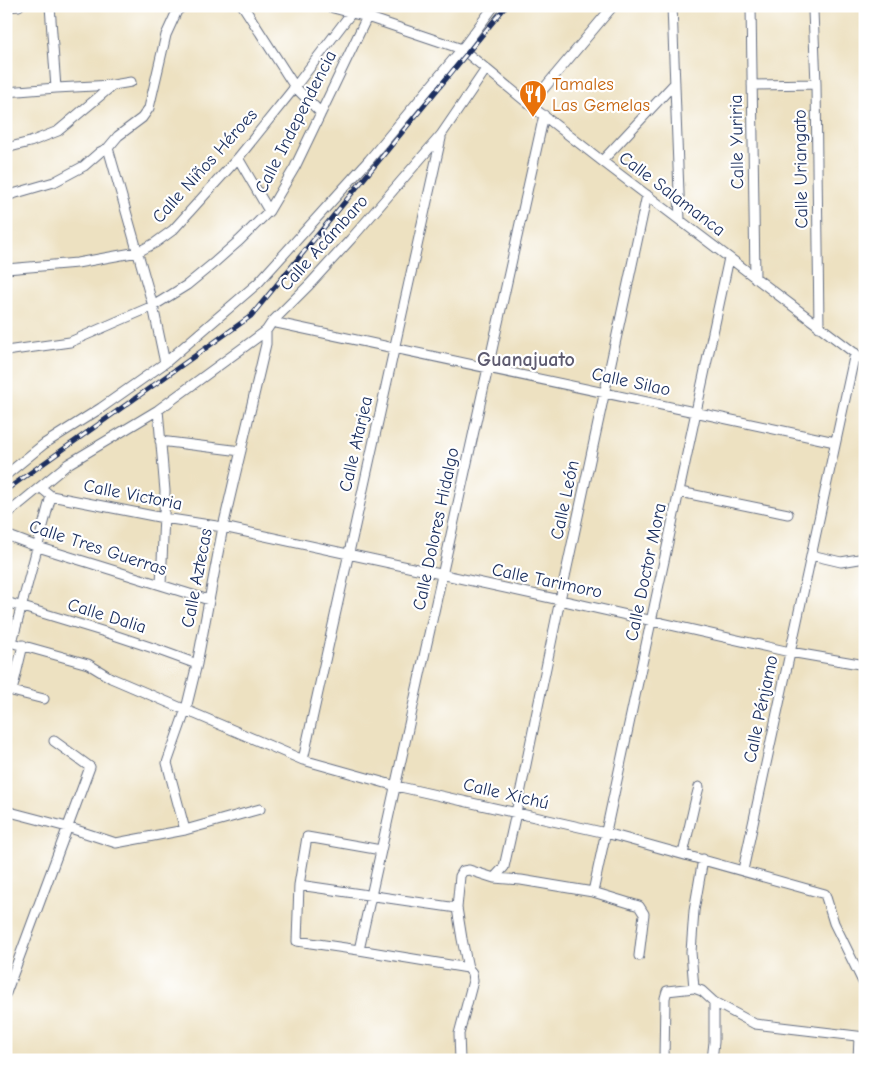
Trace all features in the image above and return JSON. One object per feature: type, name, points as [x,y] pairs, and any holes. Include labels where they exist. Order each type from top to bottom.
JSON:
[{"type":"street","points":[[6,8],[19,6]]},
{"type":"street","points":[[50,6],[56,88]]},
{"type":"street","points":[[6,196],[54,182],[84,166],[142,118],[149,108],[166,35],[177,11],[183,6]]},
{"type":"street","points":[[243,6],[295,87],[322,113]]},
{"type":"street","points":[[326,6],[352,12],[462,49]]},
{"type":"street","name":"Calle Independencia","points":[[6,351],[70,342],[153,306],[187,285],[215,262],[269,211],[295,167],[367,17],[375,6]]},
{"type":"street","points":[[6,475],[44,444],[102,408],[165,363],[258,283],[369,160],[462,49],[494,6]]},
{"type":"street","points":[[530,104],[613,6]]},
{"type":"street","points":[[672,6],[680,220]]},
{"type":"street","name":"Calle Yuriria","points":[[751,6],[755,278]]},
{"type":"street","name":"Calle Uriangato","points":[[813,11],[816,84],[819,327]]},
{"type":"street","name":"Calle Niños Héroes","points":[[6,269],[77,264],[138,252],[173,230],[238,158],[352,12]]},
{"type":"street","name":"Calle Salamanca","points":[[462,49],[602,161],[865,361]]},
{"type":"street","name":"Calle Acámbaro","points":[[6,515],[68,464],[158,410],[266,330],[315,279],[441,135],[486,69]]},
{"type":"street","points":[[6,92],[113,85],[131,82]]},
{"type":"street","points":[[602,161],[675,83]]},
{"type":"street","points":[[752,86],[816,84]]},
{"type":"street","points":[[6,148],[30,142],[58,131],[113,85]]},
{"type":"street","name":"Calle Dolores Hidalgo","points":[[360,950],[544,115]]},
{"type":"street","name":"Calle Atarjea","points":[[303,760],[441,135]]},
{"type":"street","points":[[108,148],[153,306],[165,363]]},
{"type":"street","points":[[238,158],[269,211]]},
{"type":"street","name":"Calle León","points":[[494,878],[504,867],[604,393],[648,195]]},
{"type":"street","name":"Calle Doctor Mora","points":[[593,892],[730,258]]},
{"type":"street","name":"Calle Silao","points":[[272,322],[836,442]]},
{"type":"street","name":"Calle Aztecas","points":[[185,830],[167,763],[186,709],[197,664],[223,527],[266,344],[266,330]]},
{"type":"street","name":"Calle Pénjamo","points":[[744,870],[855,354]]},
{"type":"street","points":[[158,410],[165,491],[160,585]]},
{"type":"street","points":[[160,441],[241,451]]},
{"type":"street","name":"Calle Victoria","points":[[40,487],[51,496],[164,518],[223,527]]},
{"type":"street","points":[[680,492],[788,514]]},
{"type":"street","points":[[9,642],[22,607],[51,496]]},
{"type":"street","name":"Calle Tarimoro","points":[[223,527],[790,652],[865,665]]},
{"type":"street","name":"Calle Tres Guerras","points":[[6,535],[38,547],[209,600]]},
{"type":"street","points":[[811,555],[841,562],[865,558]]},
{"type":"street","name":"Calle Dalia","points":[[6,602],[105,632],[197,664]]},
{"type":"street","name":"Calle Xichú","points":[[9,642],[88,664],[111,678],[303,760],[396,786],[606,833],[826,894],[834,923],[865,986]]},
{"type":"street","points":[[23,646],[12,691],[44,699]]},
{"type":"street","points":[[6,993],[90,767],[54,741]]},
{"type":"street","points":[[683,854],[700,787]]},
{"type":"street","points":[[6,811],[67,827],[116,843],[185,830],[260,809]]},
{"type":"street","points":[[381,850],[307,837],[299,885],[298,942],[468,968]]},
{"type":"street","points":[[694,988],[691,952],[694,911],[703,859]]},
{"type":"street","points":[[460,1060],[459,1034],[473,981],[472,974],[468,968],[457,908],[462,871],[468,870],[494,878],[521,880],[593,892],[639,906],[644,914],[639,956]]},
{"type":"street","points":[[299,885],[457,908]]},
{"type":"street","points":[[664,1060],[665,998],[667,991],[694,988],[702,991],[714,1002],[755,1024],[862,1037],[858,1060]]},
{"type":"street","points":[[712,1060],[714,1002]]},
{"type":"railway","points":[[6,490],[251,316],[506,6]]},
{"type":"place","name":"Tamales Las Gemelas","points":[[533,118]]},
{"type":"district","name":"Guanajuato","points":[[526,359]]}]
